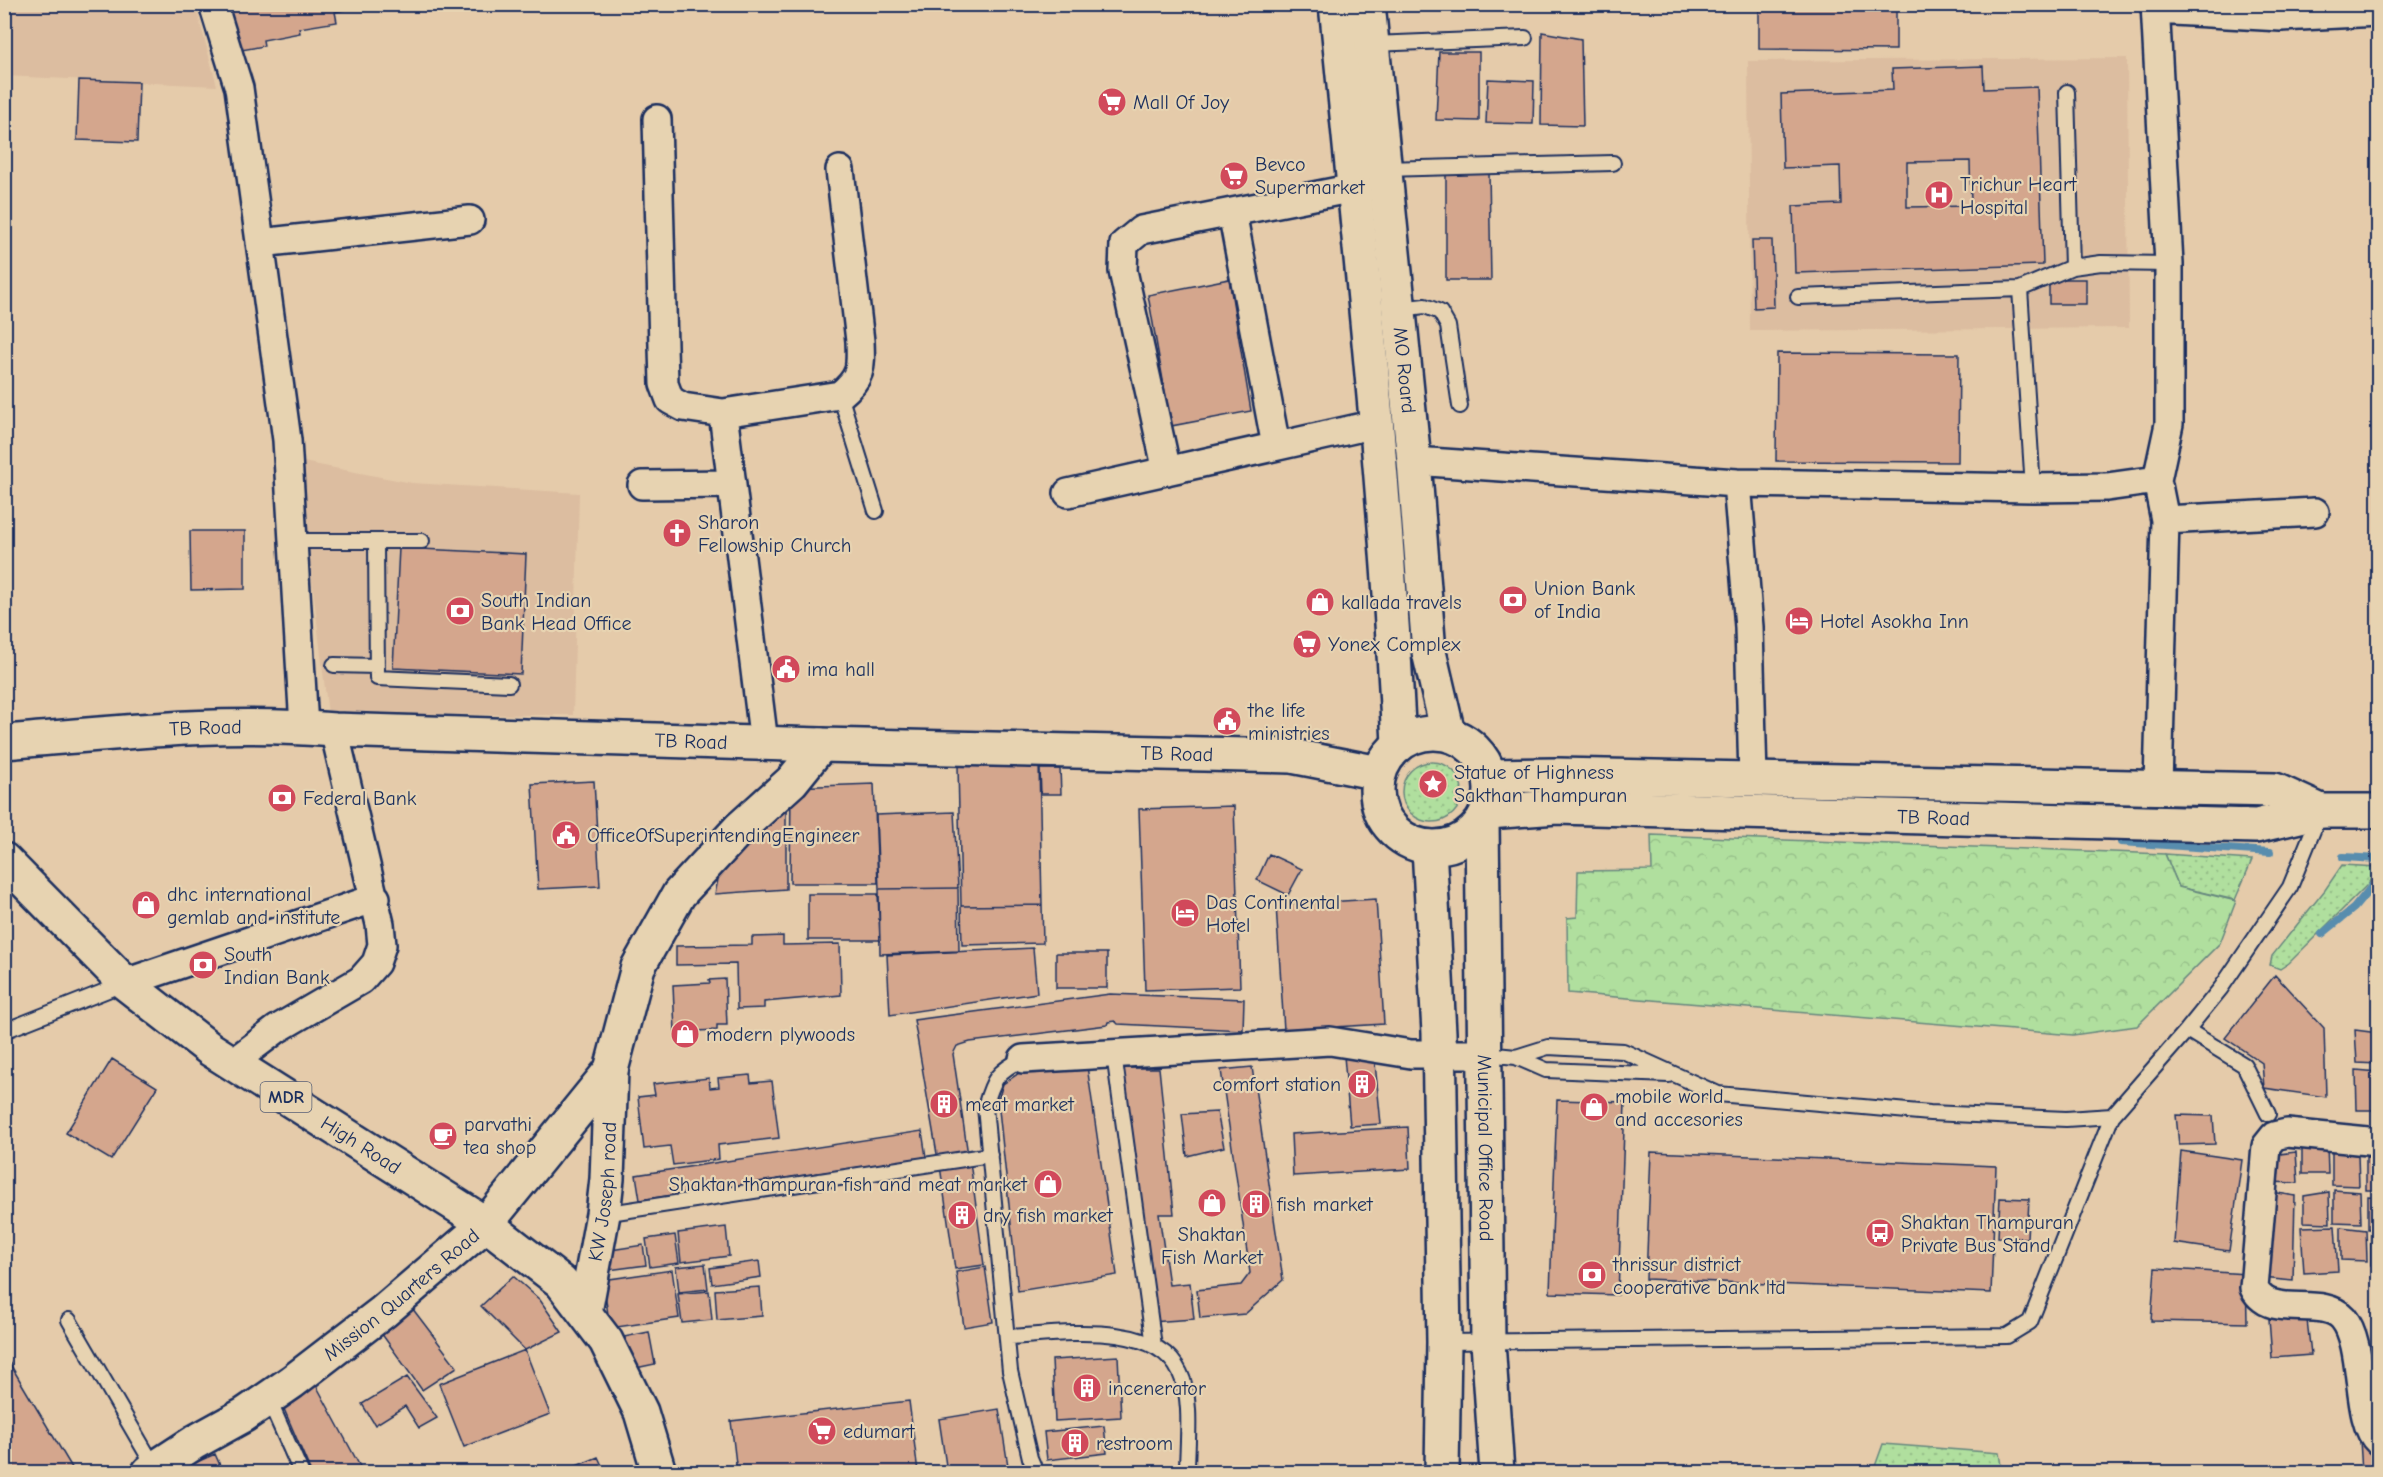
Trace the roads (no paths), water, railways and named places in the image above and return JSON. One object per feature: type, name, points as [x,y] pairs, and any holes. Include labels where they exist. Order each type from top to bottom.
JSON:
[{"type":"main road","points":[[1336,4],[1376,424],[1399,744]]},
{"type":"main road","name":"MO Roard","points":[[1368,4],[1414,461],[1429,652],[1448,733]]},
{"type":"main road","name":"TB Road","points":[[4,742],[179,728],[319,729],[821,745],[1292,756],[1379,773]]},
{"type":"main road","points":[[1432,732],[1448,733],[1463,739],[1485,762],[1491,776],[1492,794],[1485,817],[1474,831],[1459,842],[1440,847],[1404,839],[1390,826],[1380,810],[1377,792],[1379,773],[1386,757],[1399,744],[1414,735],[1432,732]]},
{"type":"main road","points":[[611,1070],[638,967],[679,894],[740,828],[792,781],[821,745]]},
{"type":"main road","points":[[1491,776],[1557,775],[2275,790],[2321,811]]},
{"type":"main road","name":"TB Road","points":[[1485,817],[1557,807],[2256,826],[2321,811],[2379,811]]},
{"type":"main road","name":"Municipal Office Road","points":[[1485,817],[1482,916],[1501,1055],[1488,1342],[1497,1473]]},
{"type":"main road","points":[[1429,846],[1438,1053],[1444,1342],[1442,1473]]},
{"type":"main road","name":"High Road","points":[[4,860],[125,983],[210,1049],[486,1224],[561,1282],[606,1341],[641,1412],[659,1473]]},
{"type":"main road","name":"KW Joseph road","points":[[585,1312],[607,1179],[611,1070]]},
{"type":"main road","name":"Mission Quarters Road","points":[[152,1470],[268,1398],[383,1312],[486,1224],[611,1070]]},
{"type":"street","points":[[213,4],[239,88],[287,440],[293,541],[319,729],[376,898],[382,945],[376,963],[361,980],[278,1029],[232,1063]]},
{"type":"street","points":[[2158,786],[2165,520],[2157,480],[2169,424],[2169,264],[2155,7],[2281,17],[2379,12]]},
{"type":"street","points":[[657,119],[663,384],[670,400],[683,407],[723,413],[840,395],[855,383],[861,367],[860,341],[840,170]]},
{"type":"street","points":[[1167,471],[1123,271],[1124,244],[1141,230],[1354,188]]},
{"type":"street","points":[[1232,212],[1276,446]]},
{"type":"street","points":[[260,243],[470,220]]},
{"type":"street","points":[[723,413],[764,743]]},
{"type":"street","points":[[1068,493],[1376,424]]},
{"type":"street","points":[[1414,461],[1737,483],[2033,488],[2107,487],[2157,480]]},
{"type":"street","points":[[1737,483],[1749,627],[1753,779]]},
{"type":"street","points":[[642,485],[732,484]]},
{"type":"street","points":[[2165,520],[2315,512]]},
{"type":"street","points":[[125,983],[376,898]]},
{"type":"street","points":[[1023,1059],[1330,1041],[1412,1054],[1501,1055]]},
{"type":"street","points":[[2379,1142],[2287,1133],[2274,1136],[2266,1146],[2254,1288],[2264,1300],[2328,1309],[2342,1317],[2351,1334],[2368,1426],[2379,1441]]},
{"type":"lane","points":[[1372,44],[1525,38]]},
{"type":"lane","points":[[2067,92],[2072,267]]},
{"type":"lane","points":[[1384,169],[1613,164]]},
{"type":"lane","points":[[1798,297],[2020,289],[2072,267],[2101,263],[2169,264]]},
{"type":"lane","points":[[2020,289],[2033,488]]},
{"type":"lane","points":[[1399,309],[1425,306],[1440,312],[1448,326],[1460,406]]},
{"type":"lane","points":[[840,395],[876,511]]},
{"type":"lane","points":[[293,541],[422,541]]},
{"type":"lane","points":[[376,542],[377,678],[508,684]]},
{"type":"lane","points":[[334,665],[376,666]]},
{"type":"lane","points":[[1444,1342],[2007,1336],[2030,1322],[2112,1116],[2221,987],[2290,886],[2321,811]]},
{"type":"lane","points":[[4,1031],[125,983]]},
{"type":"lane","points":[[2187,1030],[2244,1065],[2268,1114]]},
{"type":"lane","points":[[1501,1055],[1548,1047],[1623,1051],[1718,1094],[1930,1113],[2066,1119],[2112,1116]]},
{"type":"lane","points":[[1114,1054],[1154,1347]]},
{"type":"lane","points":[[1501,1055],[1546,1070],[1677,1076]]},
{"type":"lane","points":[[1023,1059],[1003,1069],[992,1085],[985,1107],[1010,1371],[1030,1458],[1036,1473]]},
{"type":"lane","points":[[603,1214],[990,1155]]},
{"type":"lane","points":[[69,1320],[152,1470]]},
{"type":"lane","points":[[1007,1337],[1108,1334],[1143,1340],[1164,1352],[1180,1372],[1187,1399],[1187,1473]]},
{"type":"lane","points":[[268,1398],[301,1473]]},
{"type":"waterway","points":[[2121,842],[2270,852]]},
{"type":"waterway","points":[[2343,857],[2378,859]]},
{"type":"waterway","points":[[2322,934],[2354,908],[2378,879]]},
{"type":"place","name":"Mall Of Joy","points":[[1112,102]]},
{"type":"place","name":"Bevco Supermarket","points":[[1234,176]]},
{"type":"place","name":"Trichur Heart Hospital","points":[[1939,195]]},
{"type":"place","name":"Sharon Fellowship Church","points":[[677,533]]},
{"type":"place","name":"Union Bank of India","points":[[1513,600]]},
{"type":"place","name":"kallada travels","points":[[1320,602]]},
{"type":"place","name":"South Indian Bank Head Office","points":[[460,611]]},
{"type":"place","name":"Hotel Asokha Inn","points":[[1799,621]]},
{"type":"place","name":"Yonex Complex","points":[[1307,644]]},
{"type":"place","name":"ima hall","points":[[786,669]]},
{"type":"place","name":"the life ministries","points":[[1227,721]]},
{"type":"place","name":"Statue of Highness Sakthan Thampuran","points":[[1433,784]]},
{"type":"place","name":"Federal Bank","points":[[282,798]]},
{"type":"place","name":"OfficeOfSuperintendingEngineer","points":[[566,835]]},
{"type":"place","name":"dhc international gemlab and institute","points":[[146,905]]},
{"type":"place","name":"Das Continental Hotel","points":[[1185,913]]},
{"type":"place","name":"South Indian Bank","points":[[203,965]]},
{"type":"place","name":"modern plywoods","points":[[685,1034]]},
{"type":"place","name":"comfort station","points":[[1362,1084]]},
{"type":"place","name":"meat market","points":[[944,1104]]},
{"type":"place","name":"mobile world and accesories","points":[[1594,1107]]},
{"type":"place","name":"parvathi tea shop","points":[[443,1136]]},
{"type":"place","name":"Shaktan thampuran fish and meat market","points":[[1048,1184]]},
{"type":"place","name":"Shaktan Fish Market","points":[[1212,1203]]},
{"type":"place","name":"fish market","points":[[1256,1204]]},
{"type":"place","name":"dry fish market","points":[[962,1215]]},
{"type":"place","name":"Shaktan Thampuran Private Bus Stand","points":[[1880,1233]]},
{"type":"place","name":"thrissur district cooperative bank ltd","points":[[1592,1275]]},
{"type":"place","name":"incenerator","points":[[1087,1388]]},
{"type":"place","name":"edumart","points":[[822,1431]]},
{"type":"place","name":"restroom","points":[[1075,1443]]}]
